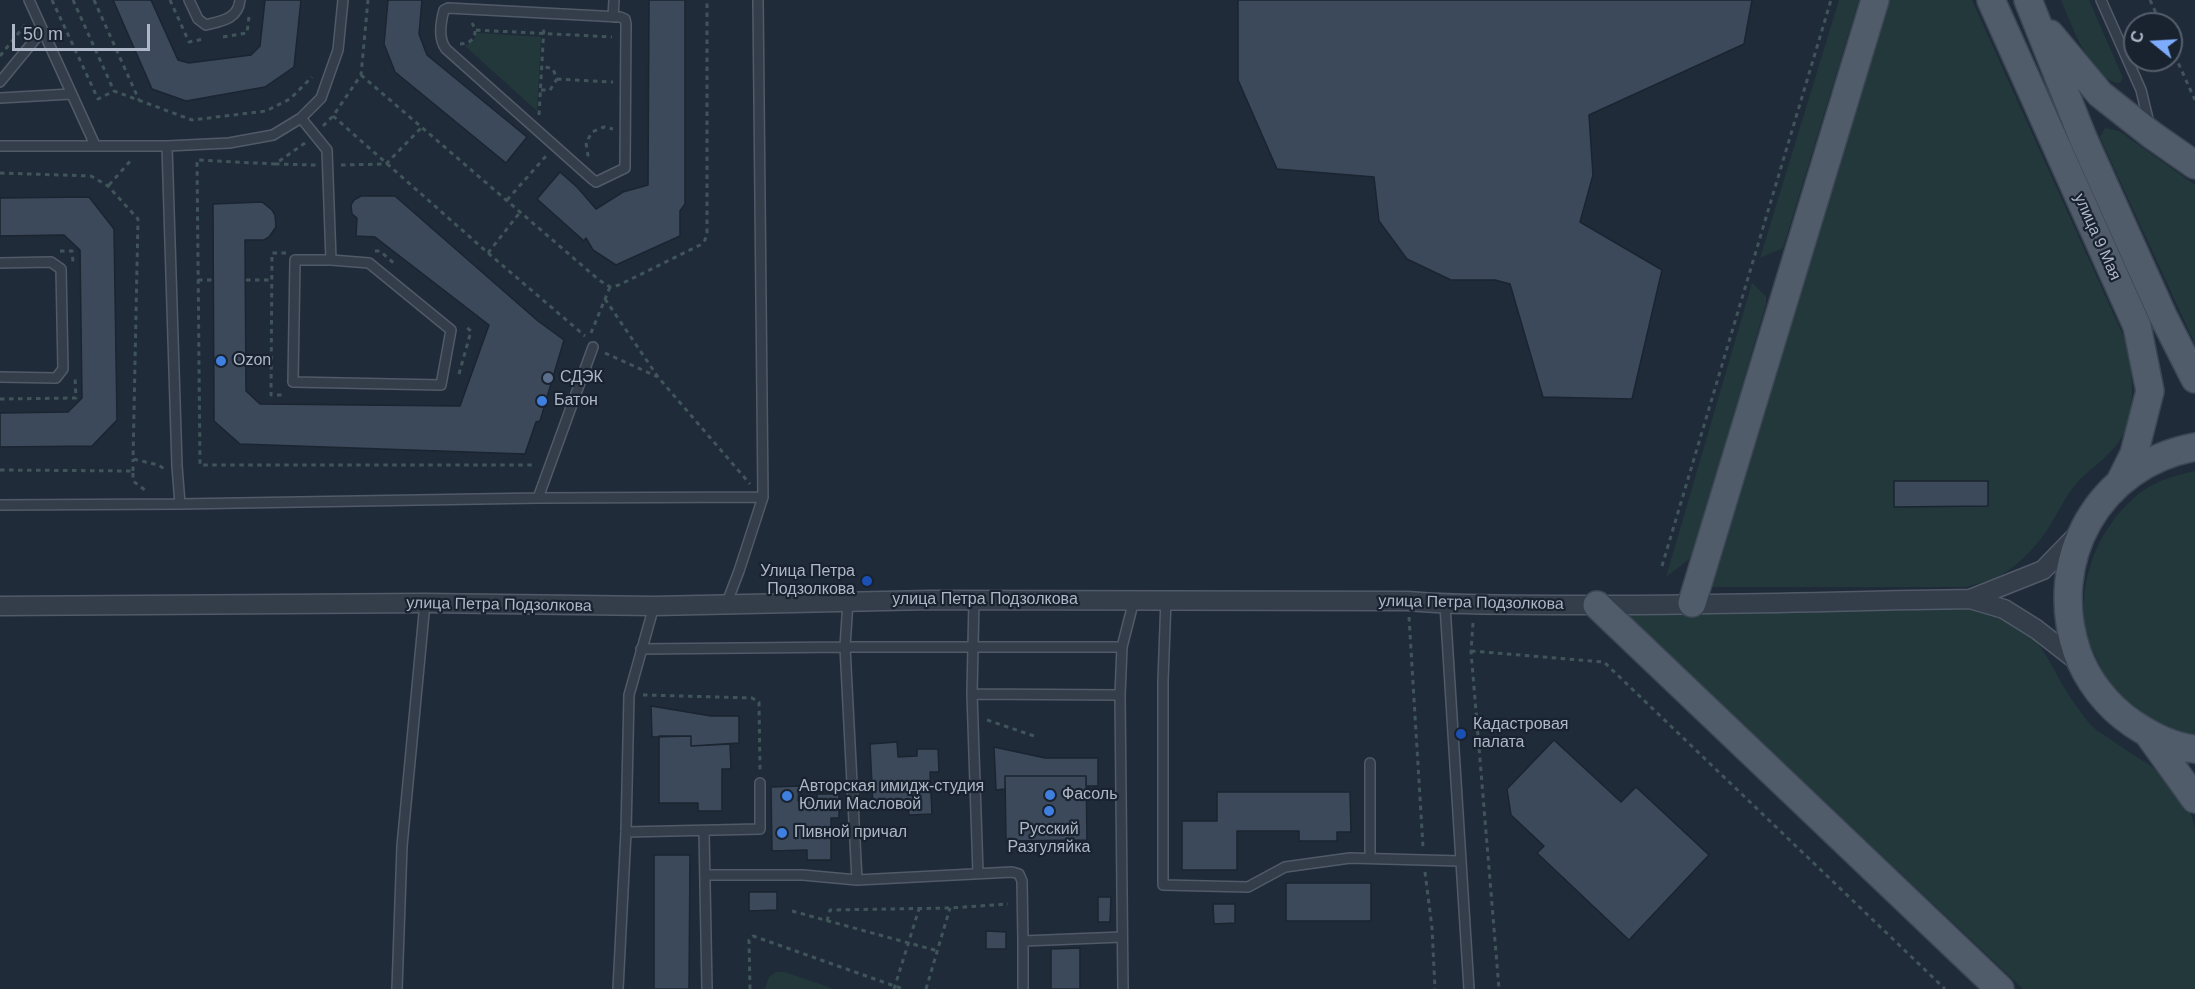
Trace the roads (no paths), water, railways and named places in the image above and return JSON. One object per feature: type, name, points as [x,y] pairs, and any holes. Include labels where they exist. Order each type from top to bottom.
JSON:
[{"type":"main road","points":[[1692,603],[1875,0]]},
{"type":"main road","name":"улица 9 Мая","points":[[1991,0],[2137,326],[2150,390],[2134,454],[2120,482]]},
{"type":"main road","points":[[2031,8],[2100,94],[2195,165]]},
{"type":"main road","name":"улица 9 Мая","points":[[2031,8],[2088,149],[2163,316],[2195,379]]},
{"type":"main road","points":[[2195,447],[2155,459],[2120,482],[2100,503],[2083,529],[2071,562],[2067,597],[2070,632],[2082,665],[2099,693],[2122,716],[2149,735],[2185,748],[2195,749]]},
{"type":"main road","points":[[1597,605],[2000,989]]},
{"type":"main road","points":[[2149,735],[2195,799]]},
{"type":"street","name":"улица Петра Подзолкова","points":[[1970,599],[2043,570],[2083,529]]},
{"type":"street","name":"улица Петра Подзолкова","points":[[0,606],[425,603],[654,606],[848,601],[1134,599],[1407,601],[1445,605],[1475,603],[1597,605],[1970,599],[2004,609],[2036,629],[2082,665]]},
{"type":"lane","points":[[29,0],[95,145]]},
{"type":"lane","points":[[189,0],[198,20],[206,25],[231,18],[239,8],[240,0]]},
{"type":"lane","points":[[0,146],[167,146],[229,143],[273,135],[301,118],[321,98],[338,50],[343,0]]},
{"type":"lane","points":[[613,17],[614,0]]},
{"type":"lane","points":[[726,605],[740,571],[762,497],[758,0]]},
{"type":"lane","points":[[2102,0],[2141,90],[2152,135]]},
{"type":"lane","points":[[448,8],[613,17],[625,19],[626,24],[626,168],[596,182],[441,43],[443,13],[448,8]]},
{"type":"lane","points":[[0,82],[42,31]]},
{"type":"lane","points":[[0,98],[71,94]]},
{"type":"lane","points":[[301,118],[327,150],[331,260]]},
{"type":"lane","points":[[167,146],[180,504]]},
{"type":"lane","points":[[295,260],[331,260],[369,263],[451,330],[441,385],[293,382],[295,260]]},
{"type":"lane","points":[[0,263],[51,262],[61,269],[63,369],[56,378],[0,377]]},
{"type":"lane","points":[[538,498],[593,347]]},
{"type":"lane","points":[[0,505],[762,497]]},
{"type":"lane","points":[[1123,989],[1120,695],[1122,647],[1134,599]]},
{"type":"lane","points":[[1166,599],[1162,885],[1248,887],[1285,867],[1350,858],[1460,861]]},
{"type":"lane","points":[[974,600],[972,694],[978,873]]},
{"type":"lane","points":[[848,601],[845,646],[857,880]]},
{"type":"lane","points":[[397,989],[402,846],[425,603]]},
{"type":"lane","points":[[1445,605],[1469,989]]},
{"type":"lane","points":[[618,989],[626,832],[629,695],[654,606]]},
{"type":"lane","points":[[641,649],[845,646],[1122,647]]},
{"type":"lane","points":[[972,694],[1120,695]]},
{"type":"lane","points":[[1163,730],[1175,730]]},
{"type":"lane","points":[[1370,763],[1370,858]]},
{"type":"lane","points":[[626,832],[760,829],[760,783]]},
{"type":"lane","points":[[704,831],[706,989]]},
{"type":"lane","points":[[705,875],[803,875],[857,880],[978,873],[1012,872],[1019,874],[1022,881],[1023,989]]},
{"type":"lane","points":[[1023,941],[1122,937]]},
{"type":"place","name":"Ozon","points":[[221,361]]},
{"type":"place","name":"СДЭК","points":[[548,378]]},
{"type":"place","name":"Батон","points":[[542,401]]},
{"type":"place","name":"Улица Петра Подзолкова","points":[[867,581]]},
{"type":"place","name":"Кадастровая палата","points":[[1461,734]]},
{"type":"place","name":"Фасоль","points":[[1050,795]]},
{"type":"place","name":"Авторская имидж-студия Юлии Масловой","points":[[787,796]]},
{"type":"place","name":"Русский Разгуляйка","points":[[1049,811]]},
{"type":"place","name":"Пивной причал","points":[[782,833]]}]
